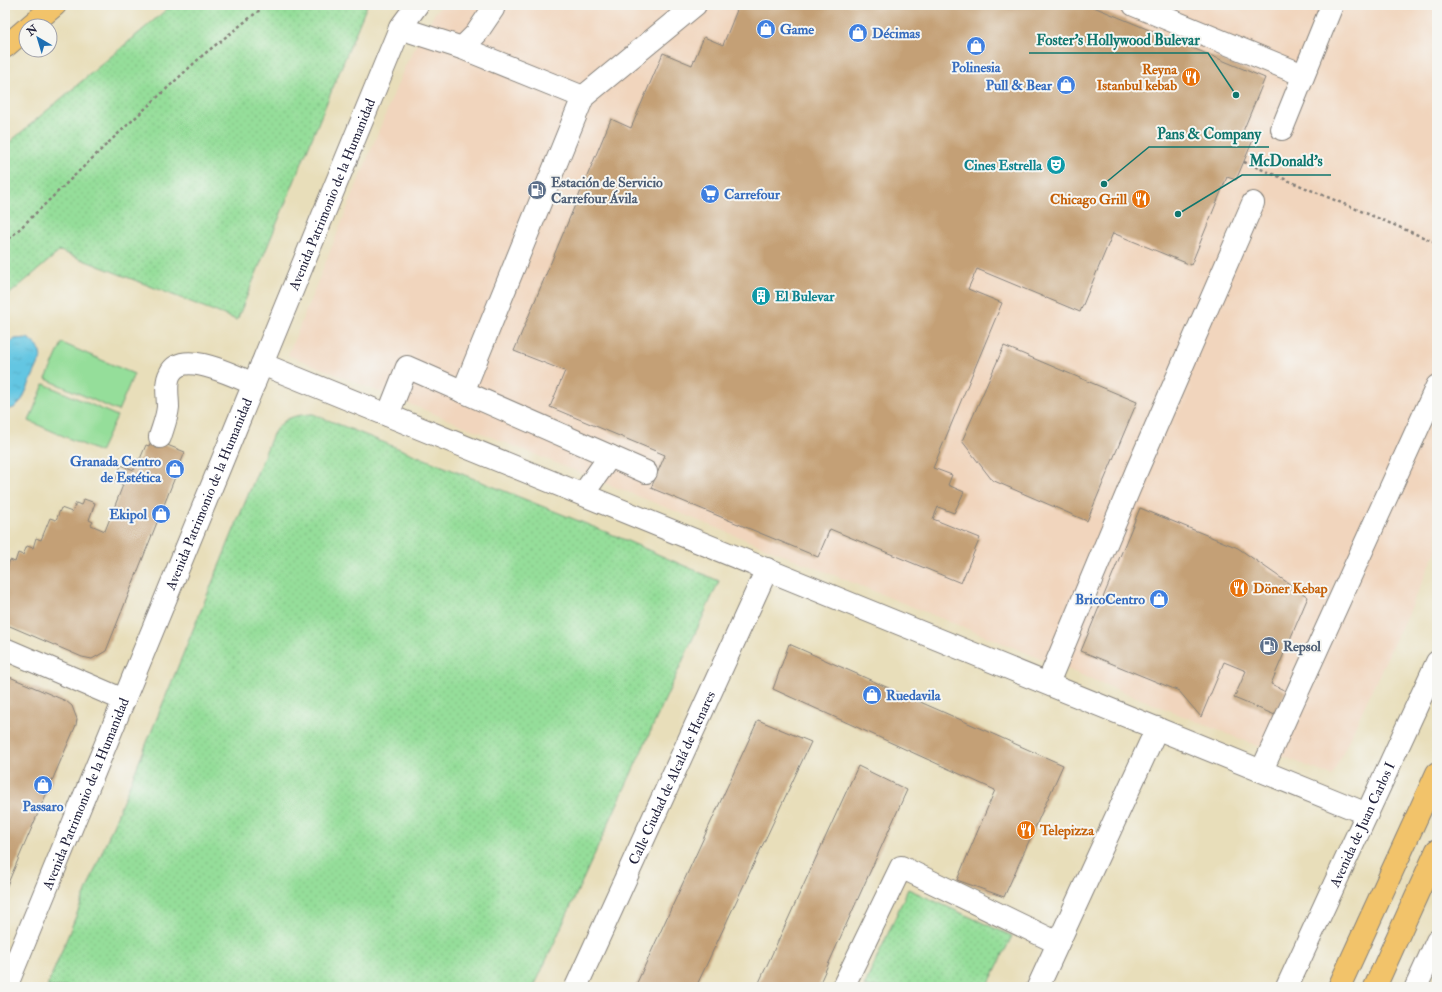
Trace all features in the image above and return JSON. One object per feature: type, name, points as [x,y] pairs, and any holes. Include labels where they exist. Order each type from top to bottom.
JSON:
[{"type":"highway","points":[[40,18],[55,5]]},
{"type":"highway","points":[[5,47],[18,36]]},
{"type":"highway","points":[[1339,987],[1437,772]]},
{"type":"highway","points":[[1375,987],[1437,850]]},
{"type":"street","name":"Avenida Patrimonio de la Humanidad","points":[[6,987],[400,28],[417,5]]},
{"type":"street","points":[[462,48],[476,34],[493,9],[494,5]]},
{"type":"street","points":[[463,392],[583,97],[695,5]]},
{"type":"street","points":[[1134,5],[1303,75]]},
{"type":"street","points":[[1282,129],[1332,5]]},
{"type":"street","points":[[400,28],[462,48],[583,97]]},
{"type":"street","points":[[1048,683],[1143,457],[1253,203]]},
{"type":"street","points":[[160,436],[167,417],[168,383],[170,373],[181,364],[190,363],[216,368],[254,384]]},
{"type":"street","points":[[262,364],[1367,814]]},
{"type":"street","points":[[388,415],[407,367],[646,472]]},
{"type":"street","points":[[1262,770],[1437,386]]},
{"type":"street","points":[[583,494],[610,456]]},
{"type":"street","name":"Calle Ciudad de Alcalá de Henares","points":[[576,987],[768,569]]},
{"type":"street","points":[[5,649],[124,700]]},
{"type":"street","name":"Avenida de Juan Carlos I","points":[[1287,987],[1437,662]]},
{"type":"street","points":[[1038,987],[1157,728]]},
{"type":"street","points":[[843,987],[901,868],[1058,943]]},
{"type":"street","points":[[1416,987],[1436,948]]},
{"type":"path","points":[[5,243],[107,144],[197,61],[266,5]]},
{"type":"path","points":[[1244,162],[1437,243]]},
{"type":"shaded area","points":[[443,5],[1437,5],[1437,550],[1332,776],[288,355],[405,66],[436,11]]},
{"type":"green space","points":[[172,5],[367,5],[237,320],[60,251],[5,298],[5,146]]},
{"type":"green space","points":[[62,343],[134,374],[118,411],[46,379]]},
{"type":"green space","points":[[44,384],[117,416],[100,452],[29,421]]},
{"type":"green space","points":[[313,414],[616,536],[719,581],[534,987],[47,987],[273,434],[285,420],[295,416]]},
{"type":"green space","points":[[908,889],[1012,936],[987,987],[864,987]]},
{"type":"water","points":[[28,338],[39,348],[41,358],[22,400],[14,408],[5,410],[5,347],[15,339]]},
{"type":"building","name":"El Bulevar","points":[[739,5],[1089,5],[1265,78],[1241,136],[1253,140],[1236,180],[1227,177],[1191,265],[1113,233],[1080,312],[977,269],[968,289],[1002,303],[933,468],[952,475],[948,485],[964,492],[954,513],[938,507],[933,519],[980,538],[961,583],[830,529],[818,557],[651,488],[665,455],[550,407],[565,371],[514,351],[611,119],[631,128],[663,53],[692,65],[704,37],[723,45]]},
{"type":"building","points":[[1004,346],[1137,402],[1087,521],[992,480],[962,441]]},
{"type":"building","points":[[152,439],[185,452],[106,651],[92,659],[82,657],[5,624],[8,614],[5,613],[5,573],[10,560],[15,562],[18,553],[23,555],[27,546],[33,548],[36,538],[41,540],[50,518],[56,520],[61,508],[72,512],[76,503],[81,505],[84,499],[95,503],[89,520],[93,522],[91,525],[105,531],[123,485],[115,482],[121,465],[134,470],[146,445],[149,446]]},
{"type":"building","points":[[1140,508],[1238,548],[1308,597],[1271,684],[1286,691],[1275,715],[1234,698],[1246,671],[1224,662],[1201,717],[1179,691],[1081,651]]},
{"type":"building","points":[[789,644],[1063,765],[1004,897],[957,880],[995,790],[773,689]]},
{"type":"building","points":[[5,675],[66,701],[72,706],[77,719],[76,725],[5,890],[5,732],[8,726],[5,725]]},
{"type":"building","points":[[758,720],[811,742],[696,987],[635,987]]},
{"type":"building","points":[[858,766],[907,790],[818,987],[757,987]]},
{"type":"place","name":"Game","points":[[766,29]]},
{"type":"place","name":"Décimas","points":[[858,33]]},
{"type":"place","name":"Polinesia","points":[[976,46]]},
{"type":"place","name":"Reyna Istanbul kebab","points":[[1191,77]]},
{"type":"place","name":"Pull & Bear","points":[[1066,85]]},
{"type":"place","name":"Foster's Hollywood Bulevar","points":[[1236,95]]},
{"type":"place","name":"Cines Estrella","points":[[1056,165]]},
{"type":"place","name":"Pans & Company","points":[[1104,184]]},
{"type":"place","name":"Estación de Servicio Carrefour Ávila","points":[[537,190]]},
{"type":"place","name":"Carrefour","points":[[710,194]]},
{"type":"place","name":"Chicago Grill","points":[[1141,199]]},
{"type":"place","name":"McDonald's","points":[[1178,214]]},
{"type":"place","name":"El Bulevar","points":[[761,296]]},
{"type":"place","name":"Granada Centro de Estética","points":[[175,469]]},
{"type":"place","name":"Ekipol","points":[[161,514]]},
{"type":"place","name":"Döner Kebap","points":[[1239,588]]},
{"type":"place","name":"BricoCentro","points":[[1159,599]]},
{"type":"place","name":"Repsol","points":[[1269,646]]},
{"type":"place","name":"Ruedavila","points":[[872,695]]},
{"type":"place","name":"Passaro","points":[[43,785]]},
{"type":"place","name":"Telepizza","points":[[1026,830]]}]
